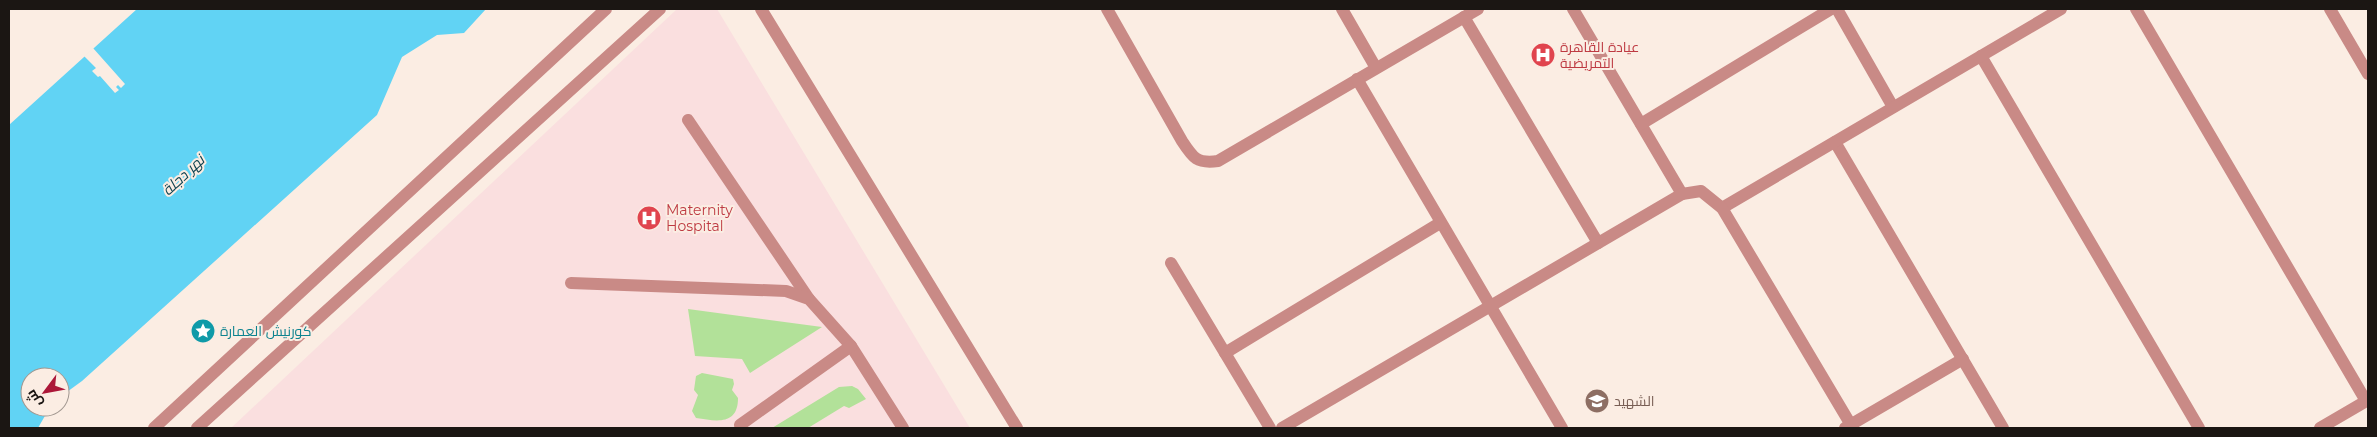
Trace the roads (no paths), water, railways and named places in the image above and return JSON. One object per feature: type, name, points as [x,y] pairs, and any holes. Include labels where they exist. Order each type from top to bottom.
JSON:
[{"type":"street","points":[[154,428],[606,9]]},
{"type":"street","points":[[197,428],[660,9]]},
{"type":"street","points":[[761,9],[1017,428]]},
{"type":"street","points":[[1107,9],[1182,141],[1192,156],[1204,163],[1218,160],[1478,9]]},
{"type":"street","points":[[1342,9],[1376,68]]},
{"type":"street","points":[[1573,9],[1682,194]]},
{"type":"street","points":[[1641,124],[1831,9]]},
{"type":"street","points":[[1837,9],[1893,108]]},
{"type":"street","points":[[1722,208],[2061,9]]},
{"type":"street","points":[[2136,9],[2367,401],[2320,428]]},
{"type":"street","points":[[2330,9],[2368,74]]},
{"type":"street","points":[[1464,17],[1598,244]]},
{"type":"street","points":[[1981,56],[2199,428]]},
{"type":"street","points":[[1357,79],[1562,428]]},
{"type":"street","points":[[688,120],[809,299],[851,346],[903,428]]},
{"type":"street","points":[[1835,142],[2003,428]]},
{"type":"street","points":[[1282,428],[1682,194],[1701,191],[1722,208],[1848,427],[1963,359]]},
{"type":"street","points":[[1225,353],[1440,223]]},
{"type":"street","points":[[1171,263],[1270,428]]},
{"type":"street","points":[[571,283],[786,291],[809,299]]},
{"type":"street","points":[[740,425],[851,346]]},
{"type":"water","name":"نهر دجلة","points":[[137,9],[486,9],[464,33],[437,35],[402,57],[377,115],[82,381],[70,390],[70,367],[20,367],[20,417],[44,417],[38,428],[9,428],[9,125]]},
{"type":"place","name":"عيادة القاهرة التمريضية","points":[[1543,55]]},
{"type":"place","name":"Maternity Hospital","points":[[649,218]]},
{"type":"place","name":"كورنيش العمارة","points":[[203,331]]},
{"type":"place","name":"الشهيد","points":[[1597,401]]}]
